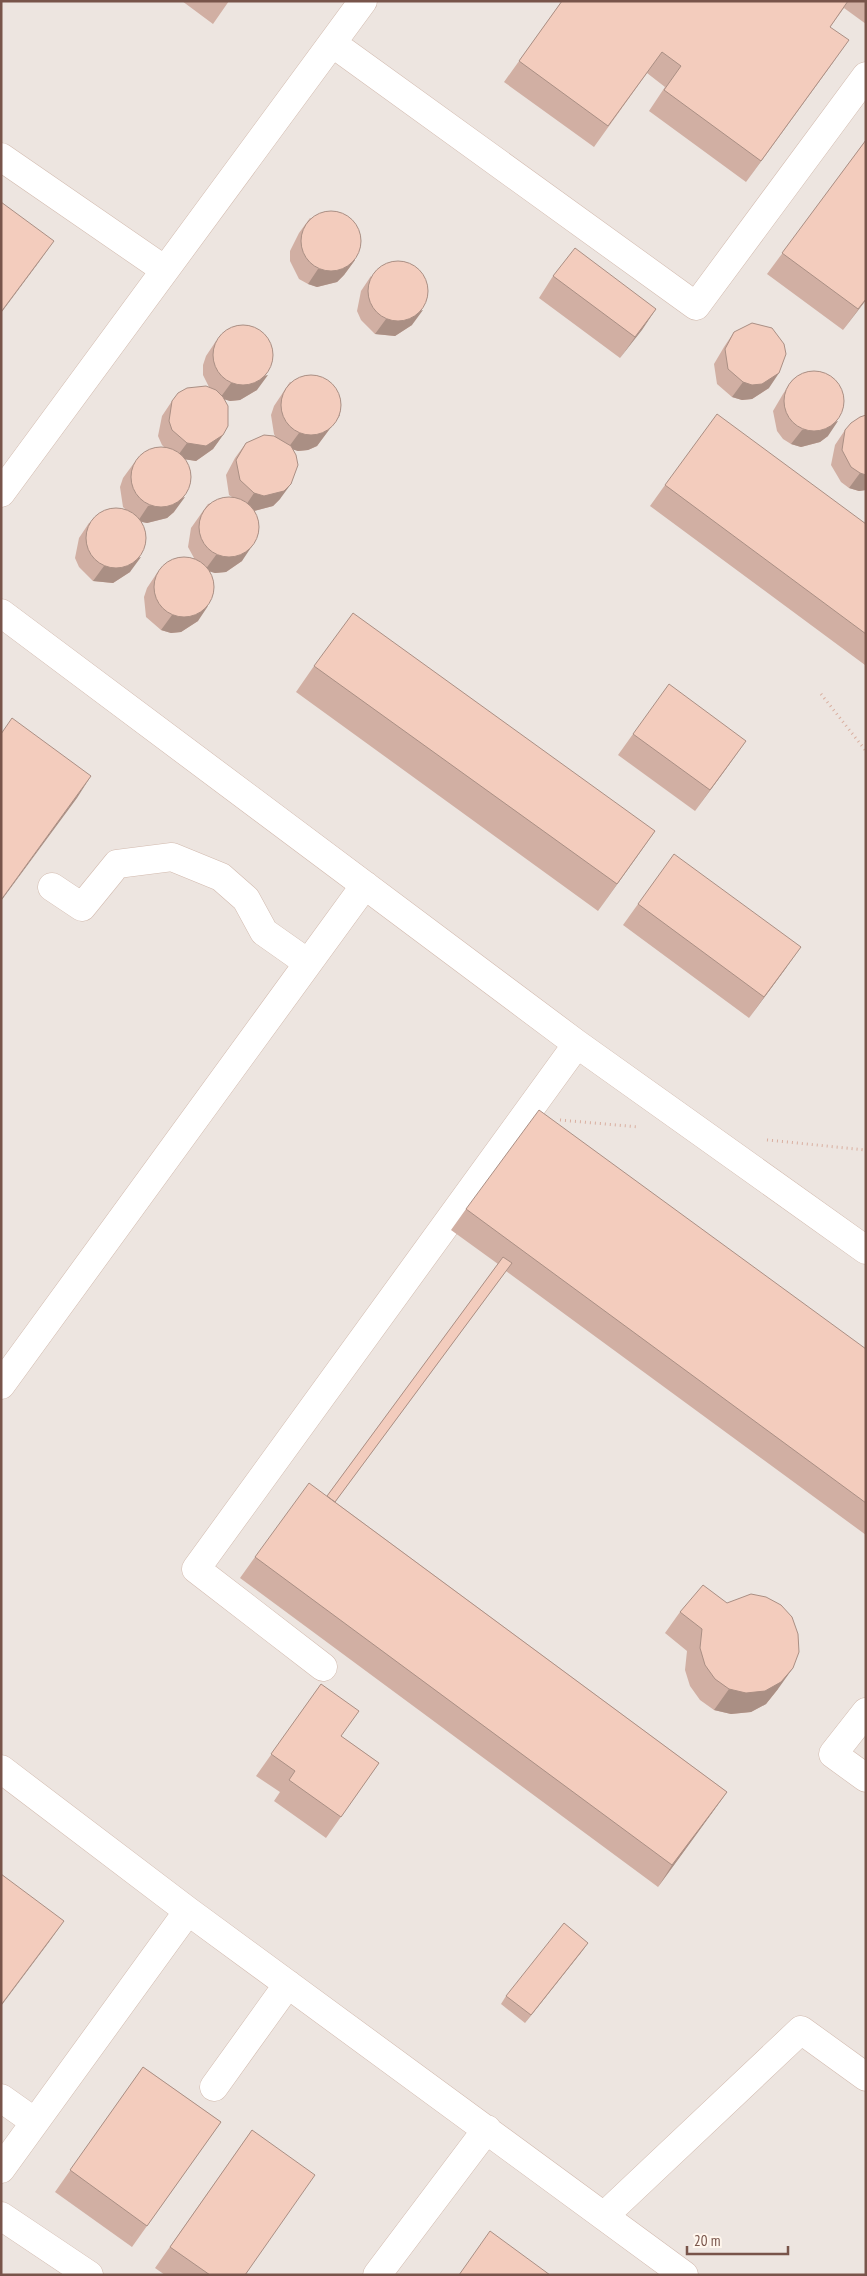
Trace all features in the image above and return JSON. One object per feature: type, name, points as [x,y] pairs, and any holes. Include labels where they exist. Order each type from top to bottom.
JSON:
[{"type":"lane","points":[[1,492],[362,1]]},
{"type":"lane","points":[[332,43],[696,306],[866,76]]},
{"type":"lane","points":[[1,157],[165,270]]},
{"type":"lane","points":[[1,613],[577,1044],[866,1250]]},
{"type":"lane","points":[[52,887],[82,908],[117,864],[172,857],[221,877],[246,899],[264,932],[308,963]]},
{"type":"lane","points":[[1,1385],[365,885]]},
{"type":"lane","points":[[323,1667],[196,1569],[577,1044]]},
{"type":"lane","points":[[866,1712],[833,1754],[866,1778]]},
{"type":"lane","points":[[1,1769],[188,1911],[684,2275]]},
{"type":"lane","points":[[1,2169],[188,1911]]},
{"type":"lane","points":[[214,2087],[288,1984]]},
{"type":"lane","points":[[604,2216],[801,2030],[866,2078]]},
{"type":"lane","points":[[1,2098],[35,2122]]},
{"type":"lane","points":[[377,2275],[486,2129]]},
{"type":"lane","points":[[1,2216],[89,2275]]},
{"type":"path","points":[[821,694],[866,751]]},
{"type":"path","points":[[804,1143],[866,1150]]},
{"type":"shaded area","points":[[1,1],[866,1],[866,2275],[1,2275]]},
{"type":"building","points":[[562,1],[848,1],[830,27],[849,40],[761,161],[664,90],[681,66],[662,52],[608,126],[519,61]]},
{"type":"building","points":[[866,140],[866,299],[858,309],[782,253]]},
{"type":"building","points":[[1,202],[54,241],[1,312]]},
{"type":"building","points":[[325,211],[337,211],[348,216],[356,224],[361,235],[359,253],[348,266],[337,271],[325,271],[314,266],[306,258],[301,247],[301,235],[306,224],[314,216]]},
{"type":"building","points":[[575,248],[656,309],[635,337],[553,276]]},
{"type":"building","points":[[398,261],[415,266],[423,274],[428,291],[423,308],[415,316],[398,321],[381,316],[373,308],[368,291],[373,274],[381,266]]},
{"type":"building","points":[[752,323],[772,328],[784,344],[786,354],[779,373],[762,384],[752,385],[743,382],[728,369],[725,349],[734,332]]},
{"type":"building","points":[[237,325],[249,325],[260,330],[268,338],[273,349],[271,367],[260,380],[249,385],[237,385],[226,380],[218,372],[213,361],[213,349],[218,338],[226,330]]},
{"type":"building","points":[[814,371],[831,376],[839,384],[844,401],[839,418],[831,426],[814,431],[797,426],[789,418],[784,401],[789,384],[797,376]]},
{"type":"building","points":[[305,375],[317,375],[328,380],[336,388],[341,399],[339,417],[328,430],[317,435],[305,435],[294,430],[286,422],[281,411],[281,399],[286,388],[294,380]]},
{"type":"building","points":[[206,386],[216,390],[228,406],[228,426],[223,435],[206,446],[187,443],[172,430],[169,421],[172,401],[178,393],[187,388]]},
{"type":"building","points":[[717,414],[866,524],[866,634],[665,485]]},
{"type":"building","points":[[866,415],[866,475],[851,467],[842,450],[845,430],[851,423]]},
{"type":"building","points":[[264,435],[274,436],[291,446],[296,455],[298,465],[291,484],[284,491],[264,496],[254,493],[240,480],[236,460],[246,443]]},
{"type":"building","points":[[161,447],[178,452],[186,460],[191,477],[186,494],[178,502],[161,507],[144,502],[136,494],[131,477],[136,460],[144,452]]},
{"type":"building","points":[[223,497],[235,497],[246,502],[254,510],[259,521],[257,539],[246,552],[235,557],[223,557],[212,552],[204,544],[199,533],[199,521],[204,510],[212,502]]},
{"type":"building","points":[[116,508],[133,513],[141,521],[146,538],[141,555],[133,563],[116,568],[99,563],[91,555],[86,538],[91,521],[99,513]]},
{"type":"building","points":[[184,557],[201,562],[209,570],[214,587],[209,604],[201,612],[184,617],[167,612],[159,604],[154,587],[159,570],[167,562]]},
{"type":"building","points":[[353,613],[655,831],[617,884],[314,666]]},
{"type":"building","points":[[669,684],[746,741],[710,790],[633,734]]},
{"type":"building","points":[[12,718],[91,776],[1,900],[1,734]]},
{"type":"building","points":[[674,854],[801,947],[764,997],[638,904]]},
{"type":"building","points":[[539,1110],[866,1349],[866,1503],[466,1209]]},
{"type":"building","points":[[503,1257],[512,1263],[335,1502],[327,1496]]},
{"type":"building","points":[[309,1483],[727,1792],[672,1865],[255,1557]]},
{"type":"building","points":[[703,1585],[727,1603],[751,1594],[766,1597],[781,1605],[792,1617],[798,1634],[799,1652],[793,1668],[781,1682],[765,1691],[746,1693],[729,1689],[715,1679],[705,1665],[700,1648],[702,1629],[680,1612]]},
{"type":"building","points":[[321,1684],[359,1711],[341,1736],[379,1763],[341,1817],[289,1780],[295,1771],[271,1754]]},
{"type":"building","points":[[1,1874],[64,1921],[1,2005]]},
{"type":"building","points":[[564,1923],[588,1943],[531,2015],[506,1996]]},
{"type":"building","points":[[143,2067],[221,2122],[147,2226],[70,2170]]},
{"type":"building","points":[[252,2130],[315,2175],[245,2275],[210,2275],[170,2247]]},
{"type":"building","points":[[490,2231],[550,2275],[459,2275]]}]
